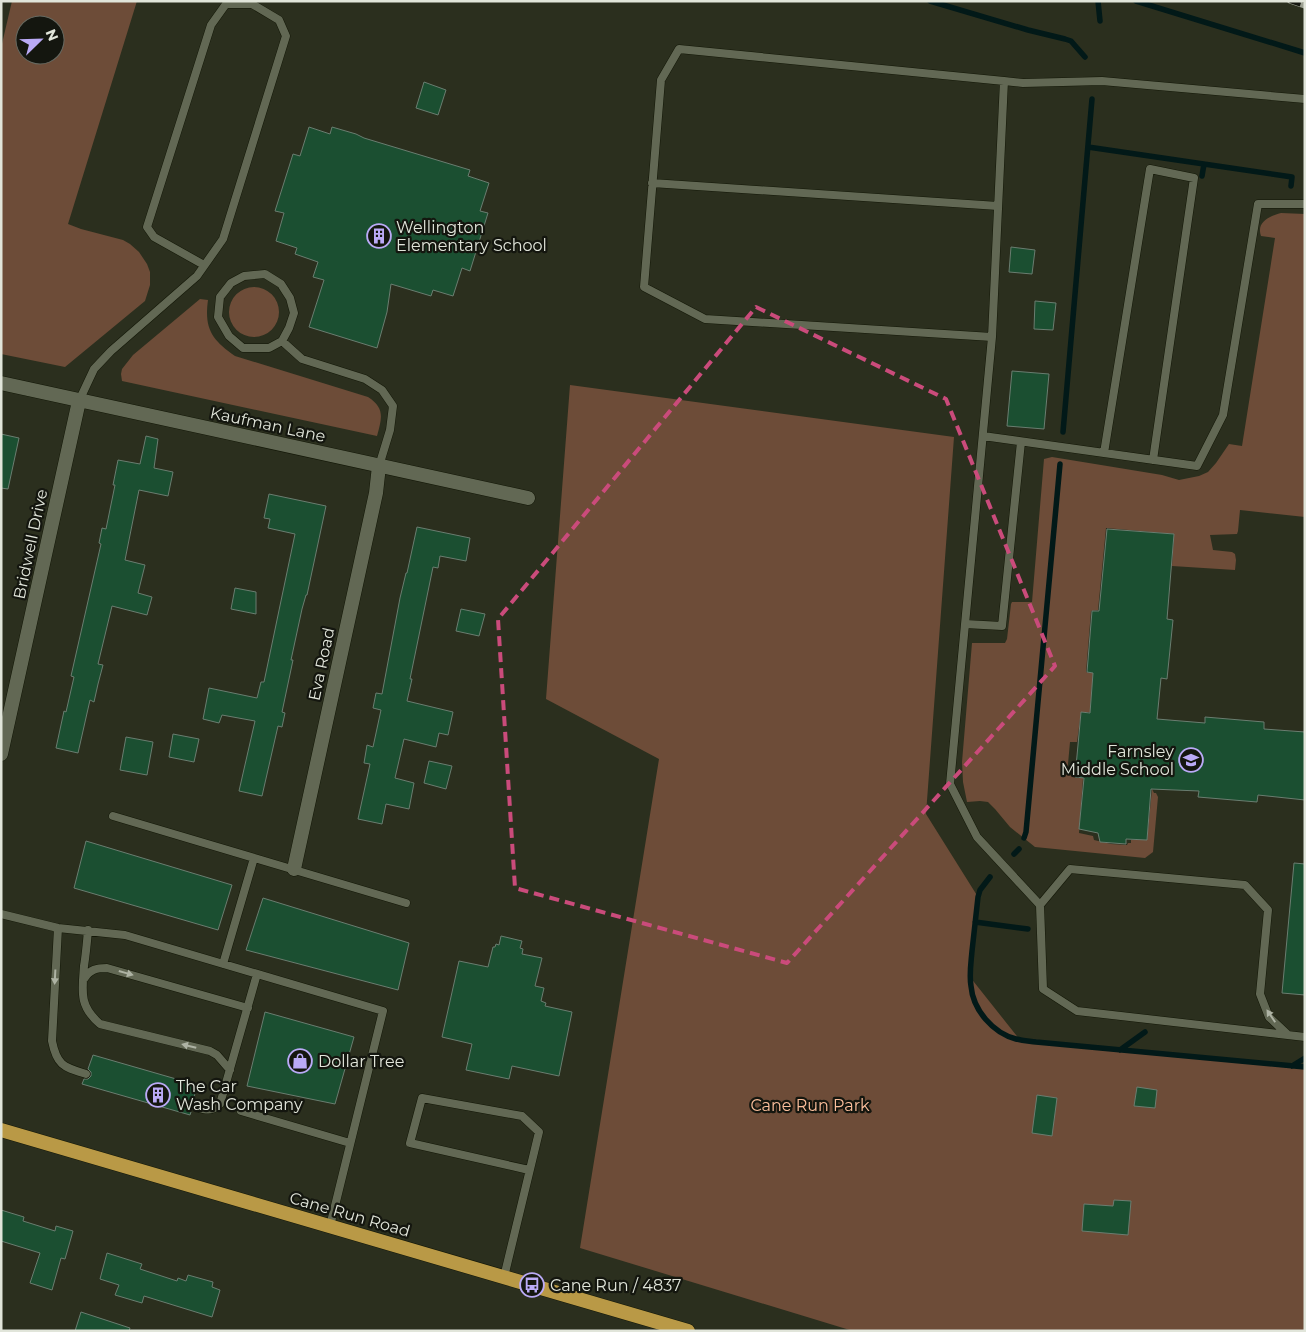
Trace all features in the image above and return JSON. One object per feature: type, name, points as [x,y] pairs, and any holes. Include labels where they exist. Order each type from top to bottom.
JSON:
[{"type":"highway","name":"Cane Run Road","points":[[1,1130],[688,1331]]},
{"type":"street","name":"Kaufman Lane","points":[[1,383],[528,498]]},
{"type":"street","name":"Bridwell Drive","points":[[1,754],[80,400]]},
{"type":"street","name":"Eva Road","points":[[294,869],[376,493],[379,466]]},
{"type":"lane","points":[[80,400],[94,369],[111,351],[197,276],[222,238],[286,36],[279,20],[252,4],[226,4],[211,25],[147,227],[154,237],[204,265]]},
{"type":"lane","points":[[992,336],[705,319],[644,287],[661,80],[679,49],[1023,83],[1102,80],[1305,99]]},
{"type":"lane","points":[[1004,81],[992,336],[950,784],[977,837],[1040,905],[1043,989],[1077,1011],[1305,1037]]},
{"type":"lane","points":[[1104,453],[1150,170],[1194,178],[1153,460]]},
{"type":"lane","points":[[652,183],[998,206]]},
{"type":"lane","points":[[982,436],[1198,466],[1223,416],[1258,204],[1305,204]]},
{"type":"lane","points":[[265,274],[281,284],[290,298],[294,313],[282,341],[269,348],[243,348],[229,336],[218,317],[220,297],[231,283],[244,276],[265,274]]},
{"type":"lane","points":[[282,341],[302,359],[364,379],[382,390],[393,406],[390,430],[379,466]]},
{"type":"lane","points":[[965,624],[1002,626],[1021,442]]},
{"type":"lane","points":[[113,816],[406,903]]},
{"type":"lane","points":[[223,964],[254,858]]},
{"type":"lane","points":[[1040,905],[1070,869],[1245,885],[1268,910],[1260,994],[1269,1017],[1287,1034]]},
{"type":"lane","points":[[1,914],[58,928],[125,935],[383,1011],[330,1226]]},
{"type":"lane","points":[[58,928],[52,1042],[58,1060],[66,1067],[86,1074]]},
{"type":"lane","points":[[88,930],[82,993],[92,1017],[100,1024],[210,1051],[217,1055],[230,1070]]},
{"type":"lane","points":[[83,980],[88,973],[96,968],[107,968],[248,1008]]},
{"type":"lane","points":[[192,1106],[209,1110],[215,1109],[220,1104],[257,974]]},
{"type":"lane","points":[[504,1277],[539,1132],[522,1116],[422,1098],[410,1143],[529,1170]]},
{"type":"lane","points":[[241,1111],[350,1143]]},
{"type":"highlighted area","points":[[756,307],[946,399],[1055,666],[787,963],[515,888],[498,619]]},
{"type":"green space","points":[[12,1],[137,1],[68,224],[123,240],[139,252],[150,272],[150,285],[145,301],[65,367],[1,354],[1,48]]},
{"type":"green space","points":[[1281,213],[1305,214],[1305,517],[1240,510],[1237,534],[1210,535],[1213,550],[1235,554],[1235,570],[1172,566],[1174,534],[1106,528],[1098,610],[1091,611],[1086,672],[1093,673],[1090,712],[1081,712],[1077,742],[1070,742],[1067,775],[1083,778],[1079,833],[1093,836],[1094,840],[1111,844],[1127,845],[1131,843],[1131,840],[1147,840],[1152,789],[1158,797],[1153,852],[1145,858],[1035,847],[1010,827],[988,802],[967,802],[962,762],[972,643],[1005,643],[1012,602],[1032,602],[1044,459],[1052,457],[1162,475],[1179,480],[1208,472],[1229,444],[1242,446],[1275,238],[1261,236],[1260,227],[1265,220]]},
{"type":"green space","points":[[254,287],[264,289],[272,294],[277,302],[279,312],[277,322],[272,330],[264,335],[254,337],[244,335],[236,330],[231,322],[229,312],[231,302],[236,294],[244,289]]},
{"type":"green space","points":[[200,299],[208,300],[207,319],[211,333],[221,345],[235,356],[368,397],[380,409],[381,419],[377,436],[122,381],[122,369],[133,355]]},
{"type":"green space","name":"Cane Run Park","points":[[570,385],[954,437],[926,814],[978,897],[970,977],[1020,1040],[1305,1067],[1305,1331],[853,1331],[580,1248],[659,759],[546,699]]},
{"type":"building","points":[[424,82],[446,90],[438,115],[416,108]]},
{"type":"building","name":"Wellington Elementary School","points":[[309,127],[330,134],[332,127],[356,134],[470,170],[468,176],[489,183],[480,211],[488,213],[470,271],[462,268],[453,296],[433,290],[431,296],[391,284],[387,312],[377,348],[309,327],[324,280],[313,277],[318,262],[295,254],[297,248],[276,241],[284,213],[275,211],[293,154],[300,156]]},
{"type":"building","points":[[1011,247],[1035,250],[1032,274],[1009,272]]},
{"type":"building","points":[[1035,301],[1056,303],[1053,330],[1034,329]]},
{"type":"building","points":[[1012,371],[1049,374],[1044,429],[1007,426]]},
{"type":"building","points":[[1,434],[19,438],[8,489],[1,488]]},
{"type":"building","points":[[146,436],[158,439],[154,468],[173,472],[168,496],[139,490],[125,560],[145,565],[138,593],[152,597],[147,615],[112,606],[98,664],[103,665],[94,702],[90,700],[78,753],[56,748],[74,677],[71,676],[101,544],[99,543],[102,528],[106,529],[118,460],[140,464]]},
{"type":"building","points":[[269,494],[326,506],[291,660],[293,660],[282,712],[285,713],[282,727],[278,726],[262,796],[239,791],[255,721],[222,715],[219,723],[203,719],[209,688],[257,698],[261,682],[264,682],[295,534],[268,528],[270,519],[264,518]]},
{"type":"building","points":[[417,527],[470,538],[466,561],[440,556],[438,568],[433,567],[407,701],[453,712],[448,735],[439,733],[436,747],[404,739],[395,778],[414,783],[409,809],[386,804],[382,824],[358,819],[370,764],[364,763],[367,745],[373,747],[381,710],[373,708],[376,693],[382,694],[400,598]]},
{"type":"building","name":"Farnsley Middle School","points":[[1107,529],[1174,534],[1167,619],[1173,620],[1167,679],[1161,678],[1157,719],[1205,723],[1205,717],[1264,722],[1264,729],[1305,732],[1305,800],[1258,795],[1257,802],[1198,797],[1199,791],[1151,789],[1147,840],[1126,839],[1126,844],[1100,842],[1098,833],[1079,829],[1084,778],[1075,777],[1081,712],[1090,713],[1093,673],[1087,672],[1092,611],[1099,611]]},
{"type":"building","points":[[235,588],[256,592],[256,614],[231,609]]},
{"type":"building","points":[[461,609],[485,614],[479,636],[456,631]]},
{"type":"building","points":[[173,734],[199,739],[194,762],[169,757]]},
{"type":"building","points":[[126,737],[153,742],[147,775],[120,770]]},
{"type":"building","points":[[429,761],[452,766],[446,789],[424,783]]},
{"type":"building","points":[[86,841],[232,885],[218,930],[74,888]]},
{"type":"building","points":[[1294,863],[1305,864],[1305,995],[1282,993]]},
{"type":"building","points":[[263,898],[409,943],[398,990],[246,950]]},
{"type":"building","points":[[501,936],[522,941],[520,948],[523,949],[522,954],[542,958],[535,986],[544,988],[541,1001],[546,1003],[545,1006],[572,1012],[559,1076],[512,1066],[509,1079],[466,1070],[472,1044],[442,1037],[459,961],[488,967],[493,947],[496,944],[499,945]]},
{"type":"building","name":"Dollar Tree","points":[[265,1012],[354,1037],[335,1104],[247,1086]]},
{"type":"building","name":"The Car Wash Company","points":[[93,1055],[197,1085],[193,1101],[188,1102],[187,1105],[188,1110],[191,1112],[190,1115],[82,1084],[84,1079],[88,1079],[91,1076],[91,1072],[88,1069]]},
{"type":"building","points":[[1137,1087],[1157,1090],[1155,1108],[1134,1106]]},
{"type":"building","points":[[1037,1095],[1057,1098],[1052,1136],[1032,1133]]},
{"type":"building","points":[[1114,1200],[1131,1201],[1128,1235],[1082,1231],[1084,1204],[1113,1206]]},
{"type":"building","points":[[1,1210],[24,1217],[23,1221],[55,1231],[56,1226],[73,1231],[65,1259],[61,1258],[52,1290],[30,1283],[40,1253],[1,1241]]},
{"type":"building","points":[[107,1253],[142,1264],[140,1269],[177,1281],[178,1278],[186,1281],[188,1275],[213,1282],[212,1287],[220,1290],[212,1317],[144,1296],[142,1303],[115,1295],[119,1285],[100,1279]]},
{"type":"building","points":[[81,1312],[130,1328],[129,1331],[75,1331]]},
{"type":"waterway","points":[[930,1],[1071,41],[1085,57]]},
{"type":"waterway","points":[[1098,1],[1100,21]]},
{"type":"waterway","points":[[1136,1],[1305,53]]},
{"type":"waterway","points":[[1063,432],[1092,99]]},
{"type":"waterway","points":[[1088,147],[1292,177],[1291,186]]},
{"type":"waterway","points":[[1202,176],[1204,164]]},
{"type":"waterway","points":[[1024,838],[1060,464]]},
{"type":"waterway","points":[[1014,854],[1019,849]]},
{"type":"waterway","points":[[990,877],[980,890],[978,897],[970,982],[980,1012],[1000,1032],[1026,1041],[1305,1067]]},
{"type":"waterway","points":[[975,922],[1028,929]]},
{"type":"waterway","points":[[1120,1050],[1145,1032]]},
{"type":"waterway","points":[[1292,1066],[1305,1058]]},
{"type":"railway","points":[[1290,1],[1305,6]]},
{"type":"place","name":"Wellington Elementary School","points":[[379,236]]},
{"type":"place","name":"Farnsley Middle School","points":[[1191,760]]},
{"type":"place","name":"Dollar Tree","points":[[300,1061]]},
{"type":"place","name":"The Car Wash Company","points":[[158,1095]]},
{"type":"place","name":"Cane Run / 4837","points":[[532,1285]]}]
